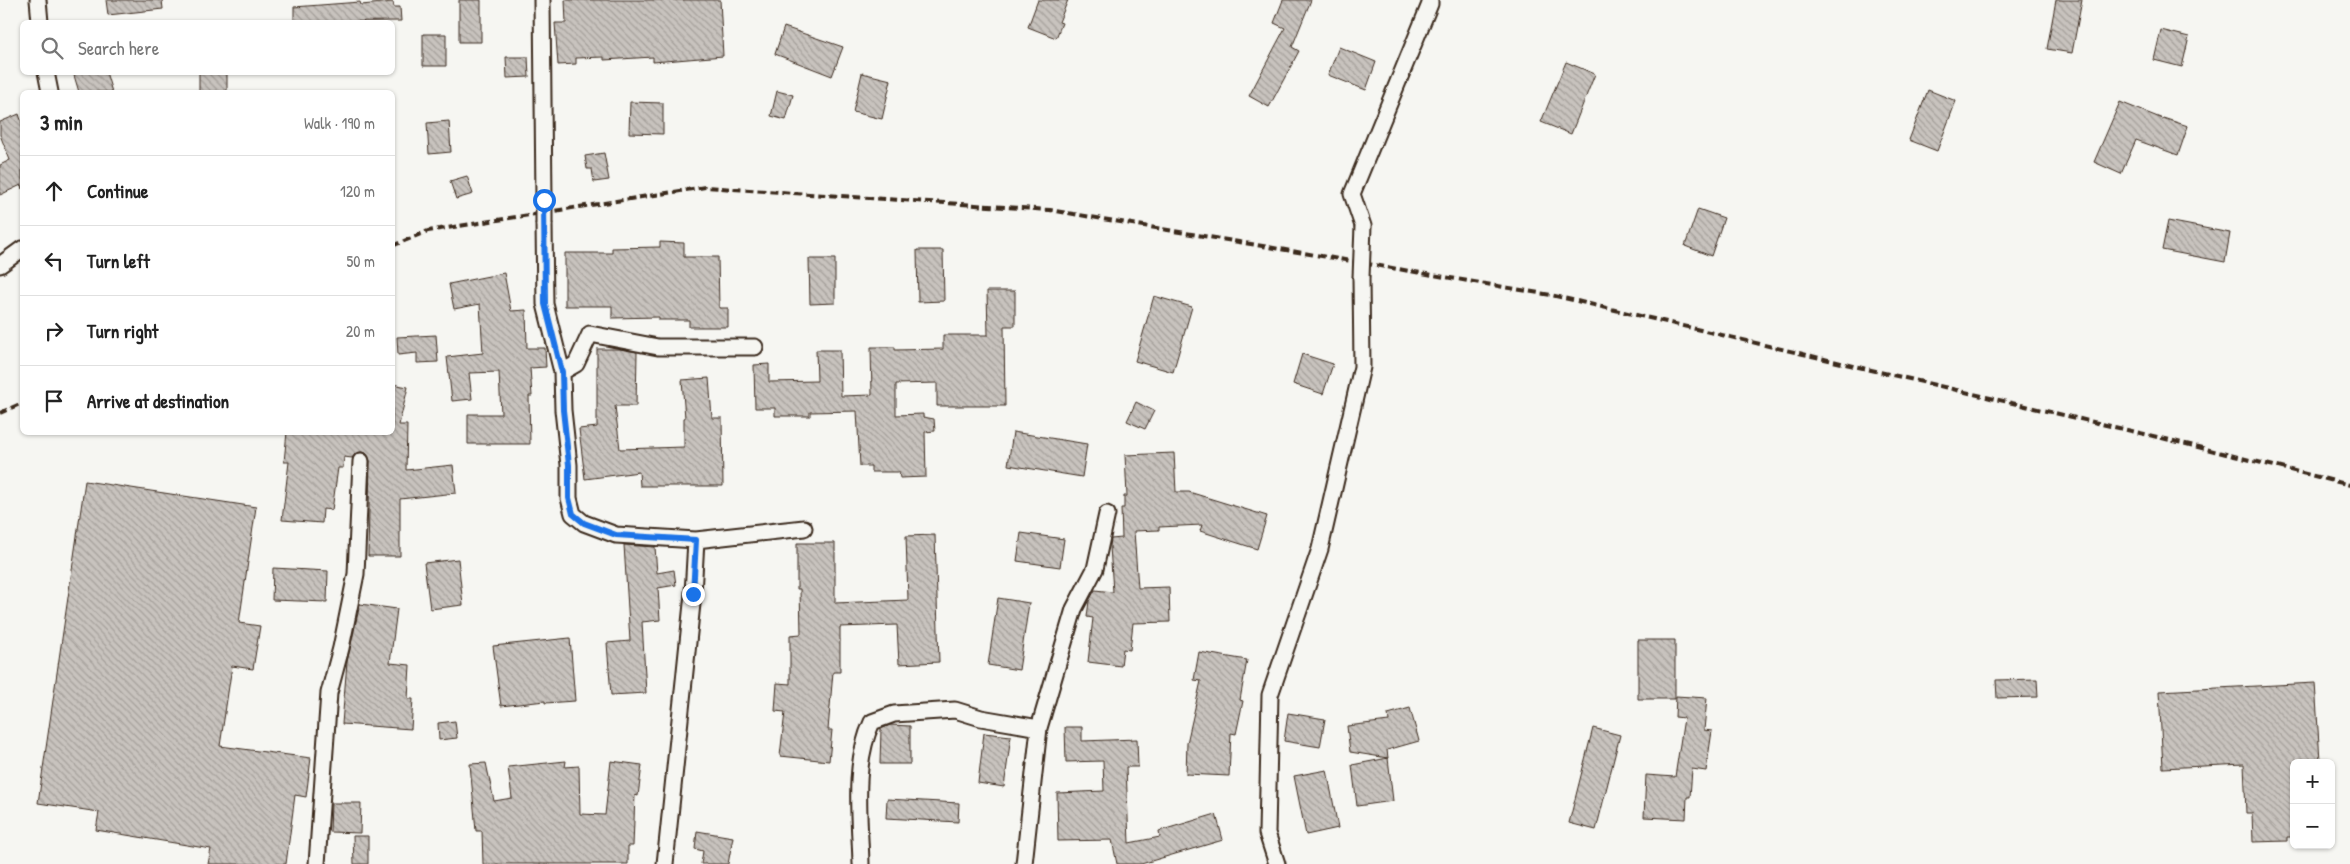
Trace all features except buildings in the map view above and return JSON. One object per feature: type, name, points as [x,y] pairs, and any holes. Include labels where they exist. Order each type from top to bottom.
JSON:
[{"type":"street","points":[[38,0],[40,20]]},
{"type":"street","points":[[542,0],[545,304],[562,372],[564,430],[569,465],[569,498],[573,514],[584,523],[616,535],[696,540],[804,528]]},
{"type":"street","points":[[1277,864],[1267,833],[1270,695],[1320,549],[1362,367],[1361,278],[1363,226],[1352,194],[1430,0]]},
{"type":"street","points":[[47,75],[50,90]]},
{"type":"street","points":[[0,265],[20,250]]},
{"type":"street","points":[[562,372],[576,364],[590,334],[658,346],[755,347]]},
{"type":"street","points":[[317,864],[329,693],[341,648],[356,574],[361,461]]},
{"type":"street","points":[[1024,864],[1039,728],[1074,609],[1095,569],[1107,514]]},
{"type":"street","points":[[665,864],[693,594],[696,540]]},
{"type":"street","points":[[861,864],[860,761],[864,738],[872,722],[894,714],[955,710],[981,718],[1039,728]]},
{"type":"railway","points":[[395,245],[428,231],[705,187],[1050,210],[1551,295],[2170,440],[2350,485]]},
{"type":"railway","points":[[0,413],[20,404]]},
{"type":"route","points":[[544,200],[545,304],[562,372],[565,440],[569,465],[569,498],[573,514],[584,523],[616,535],[696,540],[693,594]]}]
